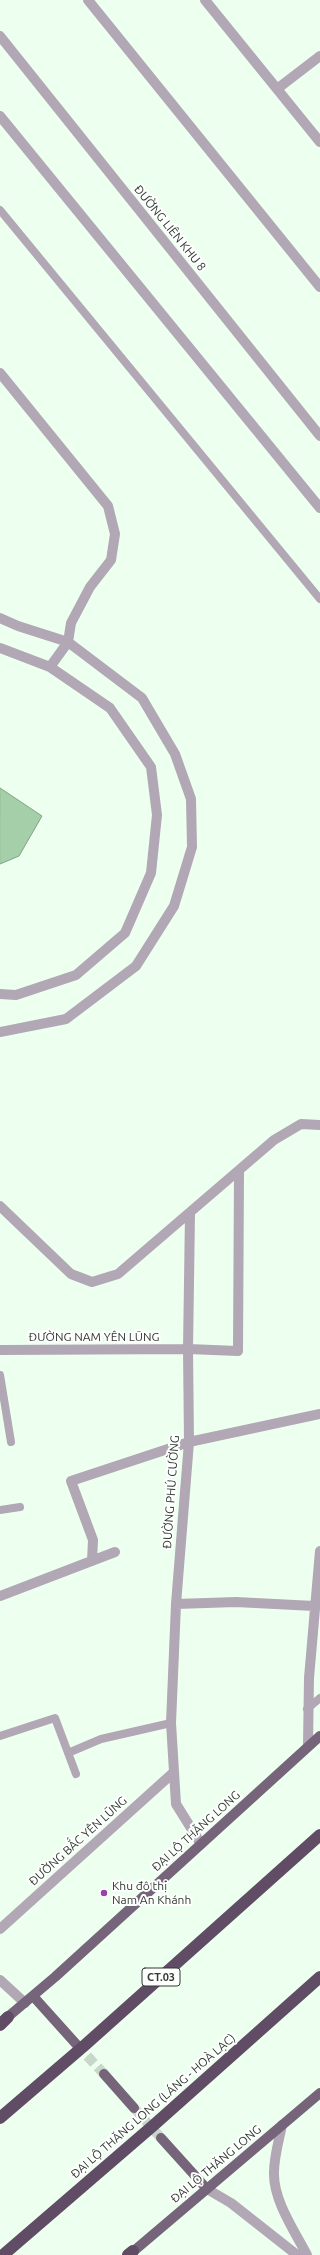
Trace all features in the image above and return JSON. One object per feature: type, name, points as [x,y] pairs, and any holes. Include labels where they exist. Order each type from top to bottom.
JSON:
[{"type":"highway","name":"CT.03","points":[[0,2118],[85,2045],[320,1835]]},
{"type":"highway","name":"ĐẠI LỘ THĂNG LONG (LÁNG - HOÀ LẠC)","points":[[3,2255],[155,2124],[320,1977]]},
{"type":"main road","name":"ĐẠI LỘ THĂNG LONG","points":[[3,2022],[320,1736]]},
{"type":"main road","points":[[33,1996],[77,2045]]},
{"type":"main road","points":[[104,2074],[134,2108]]},
{"type":"main road","name":"ĐẠI LỘ THĂNG LONG","points":[[130,2254],[320,2093]]},
{"type":"main road","points":[[161,2138],[207,2189]]},
{"type":"street","points":[[88,0],[320,287]]},
{"type":"street","points":[[205,0],[320,142]]},
{"type":"street","name":"ĐƯỜNG LIÊN KHU 8","points":[[0,36],[320,436]]},
{"type":"street","points":[[277,89],[320,56]]},
{"type":"street","points":[[0,116],[320,508]]},
{"type":"street","points":[[2,379],[108,506],[115,534],[111,560],[90,587],[71,623],[68,642],[50,667]]},
{"type":"street","points":[[0,618],[18,626],[68,642],[142,698],[175,754],[191,799],[192,847],[174,906],[136,966],[66,1019],[0,1032]]},
{"type":"street","points":[[0,648],[50,667],[110,708],[151,767],[157,815],[151,873],[125,933],[76,975],[16,995],[0,994]]},
{"type":"street","points":[[0,1206],[71,1274],[92,1282],[118,1274],[274,1140],[301,1124],[320,1125]]},
{"type":"street","name":"ĐƯỜNG NAM YÊN LŨNG","points":[[0,1350],[188,1349],[238,1351],[239,1171]]},
{"type":"street","name":"ĐƯỜNG PHÚ CƯỜNG","points":[[190,1213],[188,1349],[189,1442],[176,1604],[171,1723],[176,1804],[201,1844]]},
{"type":"street","points":[[92,1562],[93,1540],[71,1481],[189,1442],[320,1414]]},
{"type":"street","points":[[308,1746],[307,1709],[314,1606],[320,1551]]},
{"type":"street","points":[[0,1596],[115,1552]]},
{"type":"street","points":[[176,1604],[236,1602],[314,1606]]},
{"type":"street","name":"ĐƯỜNG BẮC YÊN LŨNG","points":[[0,1929],[174,1772]]},
{"type":"street","points":[[0,1980],[25,2003]]},
{"type":"street","points":[[282,2125],[274,2172],[276,2189],[286,2216],[307,2255]]},
{"type":"street","points":[[207,2189],[231,2203],[297,2255]]},
{"type":"lane","points":[[0,210],[320,599]]},
{"type":"lane","points":[[0,1375],[11,1442]]},
{"type":"lane","points":[[0,1510],[20,1507]]},
{"type":"lane","points":[[307,1709],[320,1698]]},
{"type":"lane","points":[[0,1736],[55,1718],[76,1774]]},
{"type":"lane","points":[[68,1753],[101,1739],[171,1723]]},
{"type":"shaded area","points":[[0,788],[42,816],[19,856],[0,864]]},
{"type":"tunnel","points":[[77,2045],[104,2074]]},
{"type":"tunnel","points":[[134,2108],[161,2138]]},
{"type":"place","name":"Khu đô thị Nam An Khánh","points":[[104,1893]]}]
